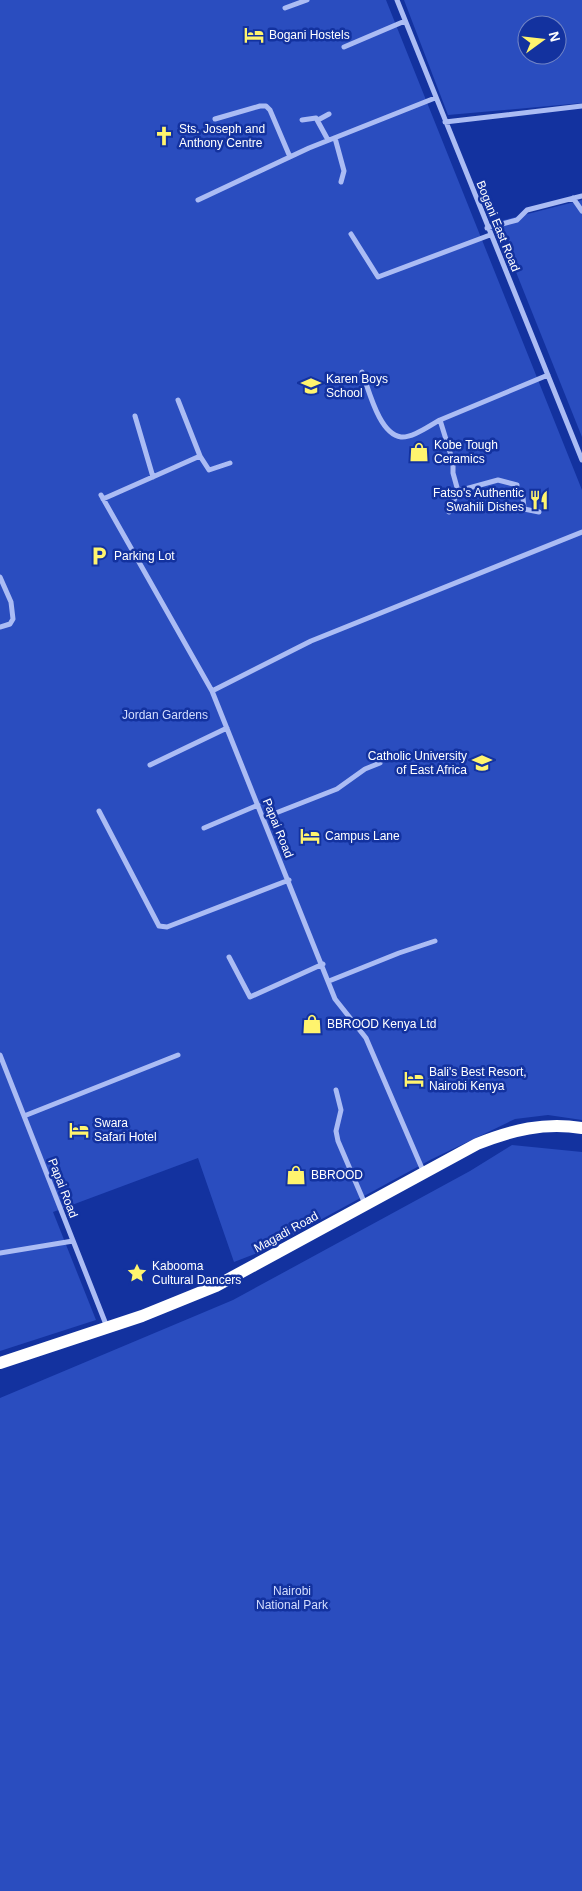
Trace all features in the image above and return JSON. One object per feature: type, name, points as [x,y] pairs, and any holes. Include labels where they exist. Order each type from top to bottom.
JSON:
[{"type":"highway","name":"Magadi Road","points":[[0,1363],[107,1328],[216,1286],[477,1144],[521,1128],[560,1126],[582,1128]]},
{"type":"street","points":[[286,8],[307,0]]},
{"type":"street","name":"Bogani East Road","points":[[397,0],[487,228],[582,460]]},
{"type":"street","points":[[344,47],[405,21]]},
{"type":"street","points":[[198,200],[328,140],[435,98]]},
{"type":"street","points":[[216,119],[266,106],[270,110],[290,157]]},
{"type":"street","points":[[445,122],[582,106]]},
{"type":"street","points":[[318,120],[330,114]]},
{"type":"street","points":[[302,120],[313,117],[318,120],[328,140]]},
{"type":"street","points":[[335,138],[344,171],[341,182]]},
{"type":"street","points":[[487,228],[517,220],[527,210],[582,196]]},
{"type":"street","points":[[573,198],[582,211]]},
{"type":"street","points":[[351,234],[378,277],[490,235]]},
{"type":"street","points":[[362,372],[378,416],[386,428],[397,435],[408,435],[548,375]]},
{"type":"street","points":[[178,400],[200,456],[210,470],[230,463]]},
{"type":"street","points":[[135,416],[153,477],[200,456]]},
{"type":"street","points":[[440,420],[454,462],[453,473],[458,491],[449,512]]},
{"type":"street","name":"Papai Road","points":[[153,477],[102,497],[212,691],[339,1005],[366,1038],[424,1173]]},
{"type":"street","points":[[458,491],[504,481],[517,485],[516,490],[523,497],[524,509],[539,512]]},
{"type":"street","points":[[212,691],[311,641],[582,532]]},
{"type":"street","points":[[0,577],[11,602],[14,619],[10,624],[0,627]]},
{"type":"street","points":[[150,765],[227,728]]},
{"type":"street","points":[[264,818],[337,789],[365,769],[380,763]]},
{"type":"street","points":[[204,828],[258,806]]},
{"type":"street","points":[[98,812],[158,926],[167,927],[289,880]]},
{"type":"street","points":[[330,981],[399,953],[435,941]]},
{"type":"street","points":[[229,957],[250,997],[323,964]]},
{"type":"street","name":"Papai Road","points":[[0,1055],[107,1328]]},
{"type":"street","points":[[24,1116],[178,1055]]},
{"type":"street","points":[[336,1090],[341,1110],[336,1131],[338,1141],[365,1204]]},
{"type":"street","points":[[0,1254],[73,1241]]},
{"type":"green space","name":"Jordan Gardens","points":[[0,0],[386,0],[582,490],[582,1120],[548,1115],[515,1119],[432,1159],[265,1250],[234,1262],[198,1158],[53,1212],[96,1320],[0,1351]]},
{"type":"green space","points":[[404,0],[582,0],[582,103],[448,115]]},
{"type":"green space","points":[[582,200],[582,437],[496,222]]},
{"type":"green space","name":"Nairobi National Park","points":[[512,1145],[582,1152],[582,1891],[0,1891],[0,1398],[233,1300],[470,1171]]},
{"type":"place","name":"Bogani Hostels","points":[[254,35]]},
{"type":"place","name":"Sts. Joseph and Anthony Centre","points":[[164,136]]},
{"type":"place","name":"Karen Boys School","points":[[311,386]]},
{"type":"place","name":"Kobe Tough Ceramics","points":[[419,452]]},
{"type":"place","name":"Fatso's Authentic Swahili Dishes","points":[[539,500]]},
{"type":"place","name":"Parking Lot","points":[[99,556]]},
{"type":"place","name":"Catholic University of East Africa","points":[[482,763]]},
{"type":"place","name":"Campus Lane","points":[[310,836]]},
{"type":"place","name":"BBROOD Kenya Ltd","points":[[312,1024]]},
{"type":"place","name":"Bali's Best Resort, Nairobi Kenya","points":[[414,1079]]},
{"type":"place","name":"Swara Safari Hotel","points":[[79,1130]]},
{"type":"place","name":"BBROOD","points":[[296,1175]]},
{"type":"place","name":"Kabooma Cultural Dancers","points":[[137,1273]]}]
